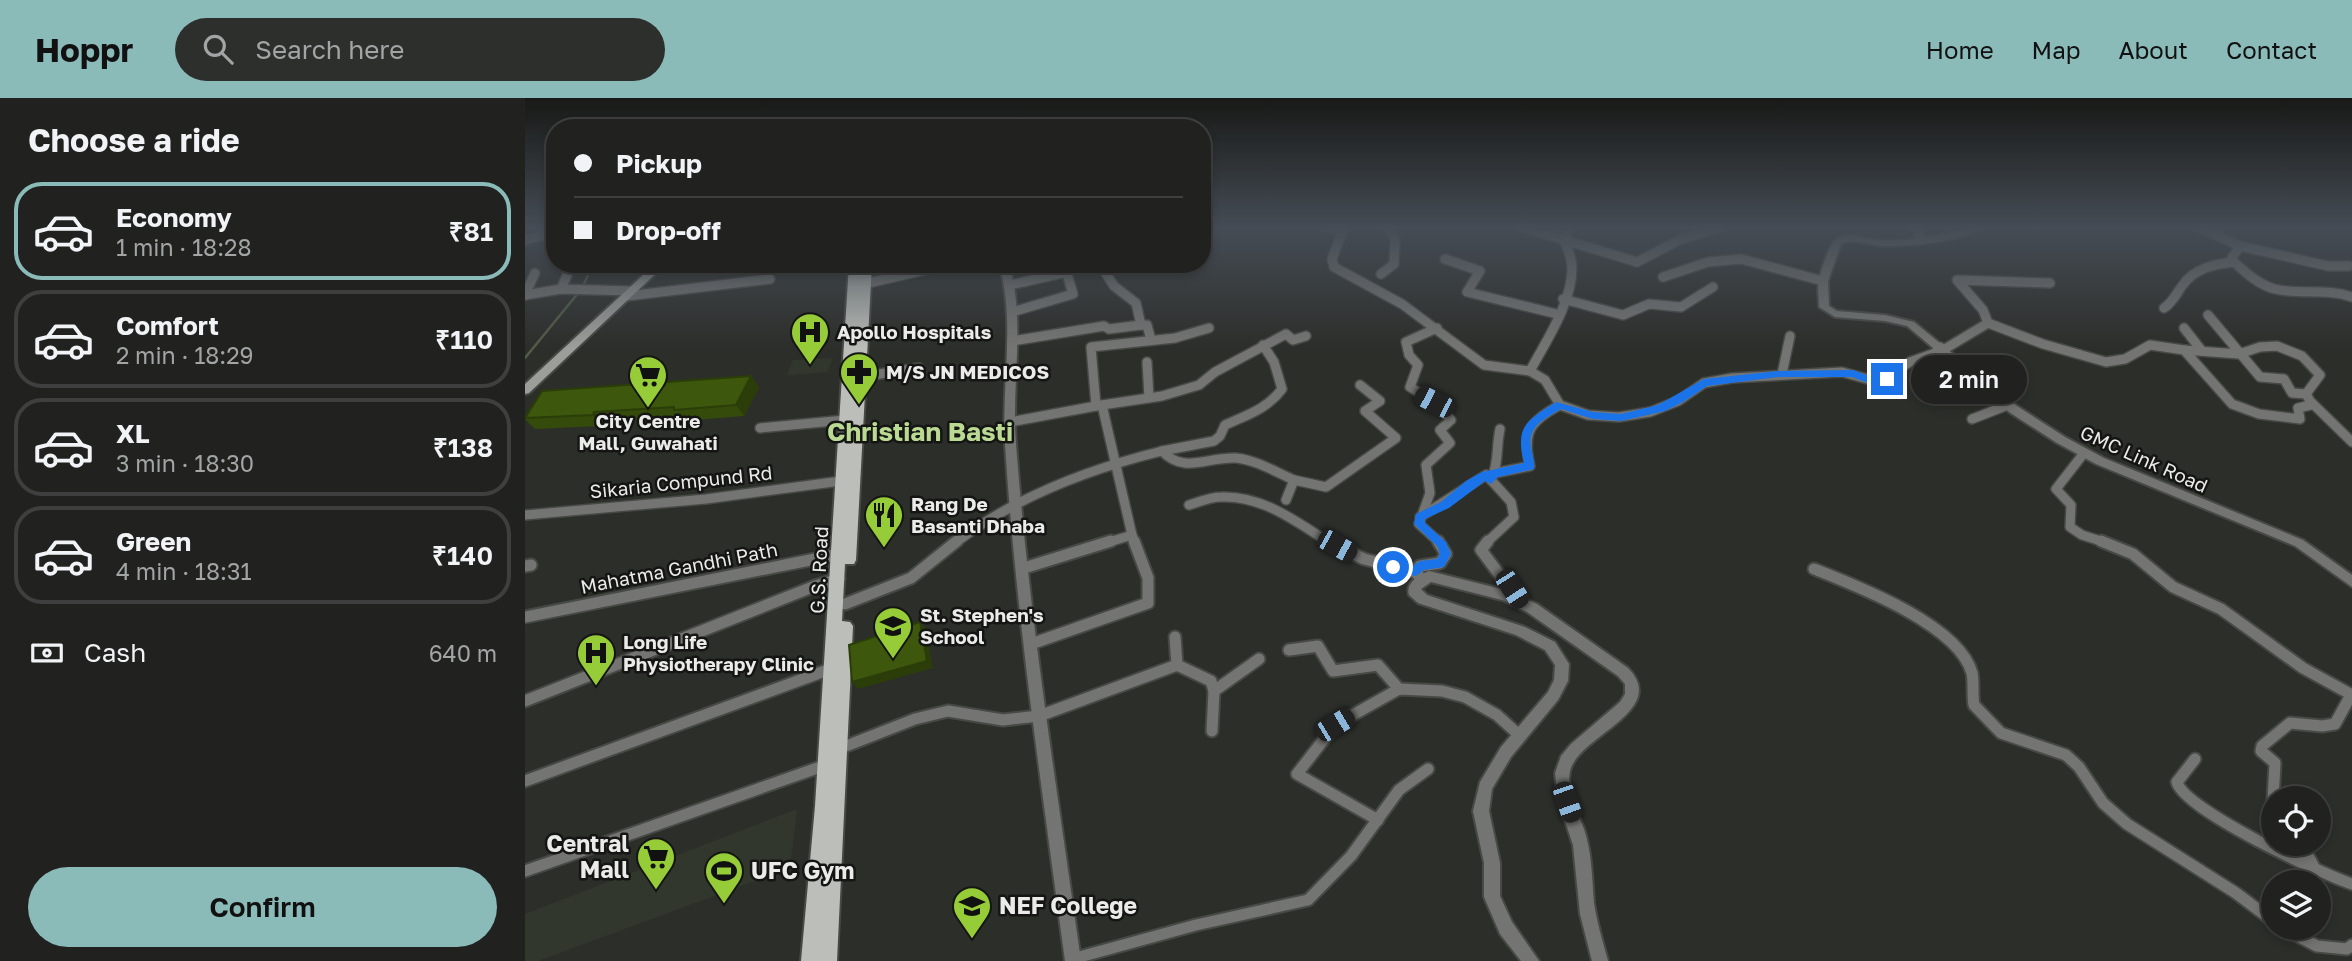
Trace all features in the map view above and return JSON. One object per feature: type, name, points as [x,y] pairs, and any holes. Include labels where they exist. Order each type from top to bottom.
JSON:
[{"type":"main road","points":[[525,390],[627,292],[643,273]]},
{"type":"main road","points":[[525,382],[650,273]]},
{"type":"main road","name":"G.S. Road","points":[[810,961],[819,879],[839,579],[841,481],[854,273]]},
{"type":"main road","name":"G.S. Road","points":[[828,961],[841,748],[845,604],[865,273]]},
{"type":"street","points":[[1335,267],[1402,304],[1484,365],[1530,371],[1545,380],[1560,405],[1593,416],[1621,417],[1661,408],[1679,400],[1704,383],[1782,374],[1853,373],[1878,382],[1887,379],[1910,362],[1935,353],[1988,323]]},
{"type":"street","points":[[1381,274],[1390,267]]},
{"type":"street","points":[[1469,267],[1480,271],[1467,292],[1557,314]]},
{"type":"street","points":[[1530,371],[1557,314],[1572,267]]},
{"type":"street","points":[[1663,277],[1692,267]]},
{"type":"street","points":[[1772,267],[1823,281],[1828,267]]},
{"type":"street","points":[[2165,309],[2174,303],[2180,288],[2190,275],[2208,267]]},
{"type":"street","points":[[2241,267],[2273,288],[2324,290],[2352,297]]},
{"type":"street","points":[[525,295],[535,273]]},
{"type":"street","points":[[561,289],[568,273]]},
{"type":"street","points":[[864,284],[912,273]]},
{"type":"street","points":[[1007,273],[1012,312],[1010,441],[1039,716],[1072,960],[1196,925],[1308,900],[1351,856],[1399,790],[1428,769]]},
{"type":"street","points":[[1010,285],[1063,273],[1067,274],[1073,294],[1012,312]]},
{"type":"street","points":[[1106,273],[1114,286],[1136,303],[1141,325]]},
{"type":"street","points":[[525,295],[561,289],[627,292],[770,279]]},
{"type":"street","points":[[2050,283],[1958,279],[1957,283],[1983,310],[1988,323],[2043,344],[2106,362],[2125,359],[2150,345],[2243,354],[2259,347],[2277,345],[2293,350],[2316,367],[2320,375],[2305,394]]},
{"type":"street","name":"GMC Link Road","points":[[1823,281],[1824,307],[1828,312],[1900,320],[1921,331],[2008,405],[2084,453],[2210,509],[2299,543],[2352,582]]},
{"type":"street","points":[[1563,299],[1623,315],[1649,304],[1681,307],[1713,287]]},
{"type":"street","points":[[2208,315],[2260,377],[2284,379],[2292,393],[2305,394]]},
{"type":"street","points":[[1012,341],[1104,326],[1109,329],[1141,325],[1147,325],[1151,340]]},
{"type":"street","points":[[1031,644],[1148,603],[1151,596],[1132,535],[1118,475],[1112,462],[1099,406],[1091,346],[1175,338],[1209,328]]},
{"type":"street","points":[[1437,328],[1406,342],[1409,355],[1418,365],[1410,387],[1434,402],[1451,420],[1440,430],[1450,443],[1426,465],[1430,481],[1429,500],[1419,524],[1442,545],[1446,554],[1440,563],[1420,566],[1415,591],[1423,599],[1520,631],[1550,646],[1562,664],[1561,681],[1553,696],[1519,736],[1485,787],[1481,811],[1492,863],[1492,897],[1506,928],[1531,961]]},
{"type":"street","points":[[2184,328],[2202,351]]},
{"type":"street","points":[[1010,422],[1149,398],[1199,385],[1215,372],[1286,334],[1293,340],[1306,336]]},
{"type":"street","points":[[1782,374],[1790,336]]},
{"type":"street","points":[[845,604],[918,574],[964,536],[1070,478],[1112,462],[1214,441],[1220,436],[1225,425],[1265,409],[1282,389],[1274,362],[1263,345]]},
{"type":"street","points":[[2184,350],[2232,404],[2243,409],[2300,419],[2298,408],[2311,405]]},
{"type":"street","points":[[1147,362],[1149,398]]},
{"type":"street","points":[[860,377],[919,368]]},
{"type":"street","points":[[1162,452],[1167,458],[1181,463],[1199,464],[1220,458],[1247,460],[1294,480],[1326,487],[1396,438],[1365,411],[1380,401],[1360,385]]},
{"type":"street","points":[[2305,394],[2311,405],[2352,442]]},
{"type":"street","points":[[1420,517],[1445,505],[1470,484],[1486,475],[1493,477],[1530,466],[1525,443],[1528,429],[1536,419],[1560,405]]},
{"type":"street","points":[[1972,419],[2008,405]]},
{"type":"street","points":[[759,428],[845,419]]},
{"type":"street","points":[[1493,477],[1497,468],[1496,449],[1500,429]]},
{"type":"street","points":[[2084,453],[2056,489],[2070,499],[2070,527],[2074,533],[2105,541],[2133,554],[2153,573],[2179,591],[2219,607],[2298,665],[2330,686],[2351,695],[2343,716],[2336,725],[2328,727],[2290,723],[2262,746],[2261,751],[2275,763],[2272,786]]},
{"type":"street","points":[[1493,477],[1511,502],[1514,517],[1493,534],[1481,550],[1520,602]]},
{"type":"street","points":[[1286,500],[1294,480]]},
{"type":"street","name":"Sikaria Compund Rd","points":[[525,514],[706,499],[841,481]]},
{"type":"street","points":[[1189,505],[1220,497],[1255,502],[1285,514],[1349,553],[1418,575],[1506,595],[1623,671],[1632,684],[1632,698],[1624,708],[1586,738],[1568,758],[1562,773],[1567,802],[1581,844],[1588,913],[1600,961]]},
{"type":"street","points":[[1024,568],[1132,535]]},
{"type":"street","name":"Mahatma Gandhi Path","points":[[525,617],[840,554]]},
{"type":"street","points":[[1814,569],[1886,600],[1935,626],[1963,656],[1972,674],[1974,705],[2001,733],[2066,755],[2080,767],[2103,803],[2127,824],[2236,893],[2261,912]]},
{"type":"street","points":[[525,701],[815,586],[839,579]]},
{"type":"street","points":[[1175,637],[1177,665]]},
{"type":"street","points":[[1289,650],[1318,646],[1333,671],[1378,664],[1399,689]]},
{"type":"street","points":[[1214,691],[1259,659]]},
{"type":"street","points":[[841,748],[906,722],[948,711],[1003,720],[1039,716],[1177,665],[1210,681],[1214,691],[1212,731]]},
{"type":"street","points":[[525,781],[833,668]]},
{"type":"street","points":[[1378,820],[1297,774],[1335,725],[1399,689],[1442,691],[1465,697],[1497,715],[1519,736]]},
{"type":"street","points":[[2195,759],[2177,782],[2178,787],[2234,830],[2352,884]]},
{"type":"street","points":[[525,871],[826,765]]},
{"type":"street","points":[[2308,856],[2314,867]]},
{"type":"street","points":[[2305,940],[2317,946],[2347,948],[2352,945]]},
{"type":"shaded area","name":"Apollo Hospitals","points":[[833,358],[827,372],[787,375],[793,360]]},
{"type":"shaded area","name":"Central Mall","points":[[797,809],[790,868],[538,961],[525,961],[525,914]]},
{"type":"building","points":[[751,376],[736,405],[525,418],[542,391]]},
{"type":"building","name":"St. Stephen's School","points":[[920,622],[927,661],[852,682],[849,645]]},
{"type":"waterway","points":[[583,286],[589,273]]},
{"type":"waterway","points":[[525,358],[579,292]]},
{"type":"place","name":"Apollo Hospitals","points":[[810,366]]},
{"type":"place","name":"M/S JN MEDICOS","points":[[859,406]]},
{"type":"place","name":"City Centre Mall, Guwahati","points":[[648,409]]},
{"type":"place","name":"Rang De Basanti Dhaba","points":[[884,549]]},
{"type":"place","name":"St. Stephen's School","points":[[893,660]]},
{"type":"place","name":"Long Life Physiotherapy Clinic","points":[[596,687]]},
{"type":"place","name":"Central Mall","points":[[656,891]]},
{"type":"place","name":"UFC Gym","points":[[724,905]]},
{"type":"place","name":"NEF College","points":[[972,940]]},
{"type":"district","name":"Christian Basti","points":[[920,432]]},
{"type":"route","points":[[1393,567],[1416,572],[1420,566],[1440,563],[1446,554],[1442,545],[1419,524],[1420,517],[1445,505],[1470,484],[1486,475],[1491,480],[1495,473],[1530,466],[1525,443],[1528,429],[1536,419],[1560,405],[1593,416],[1621,417],[1661,408],[1679,400],[1704,383],[1778,374],[1853,373],[1861,379],[1873,382],[1887,379]]}]
